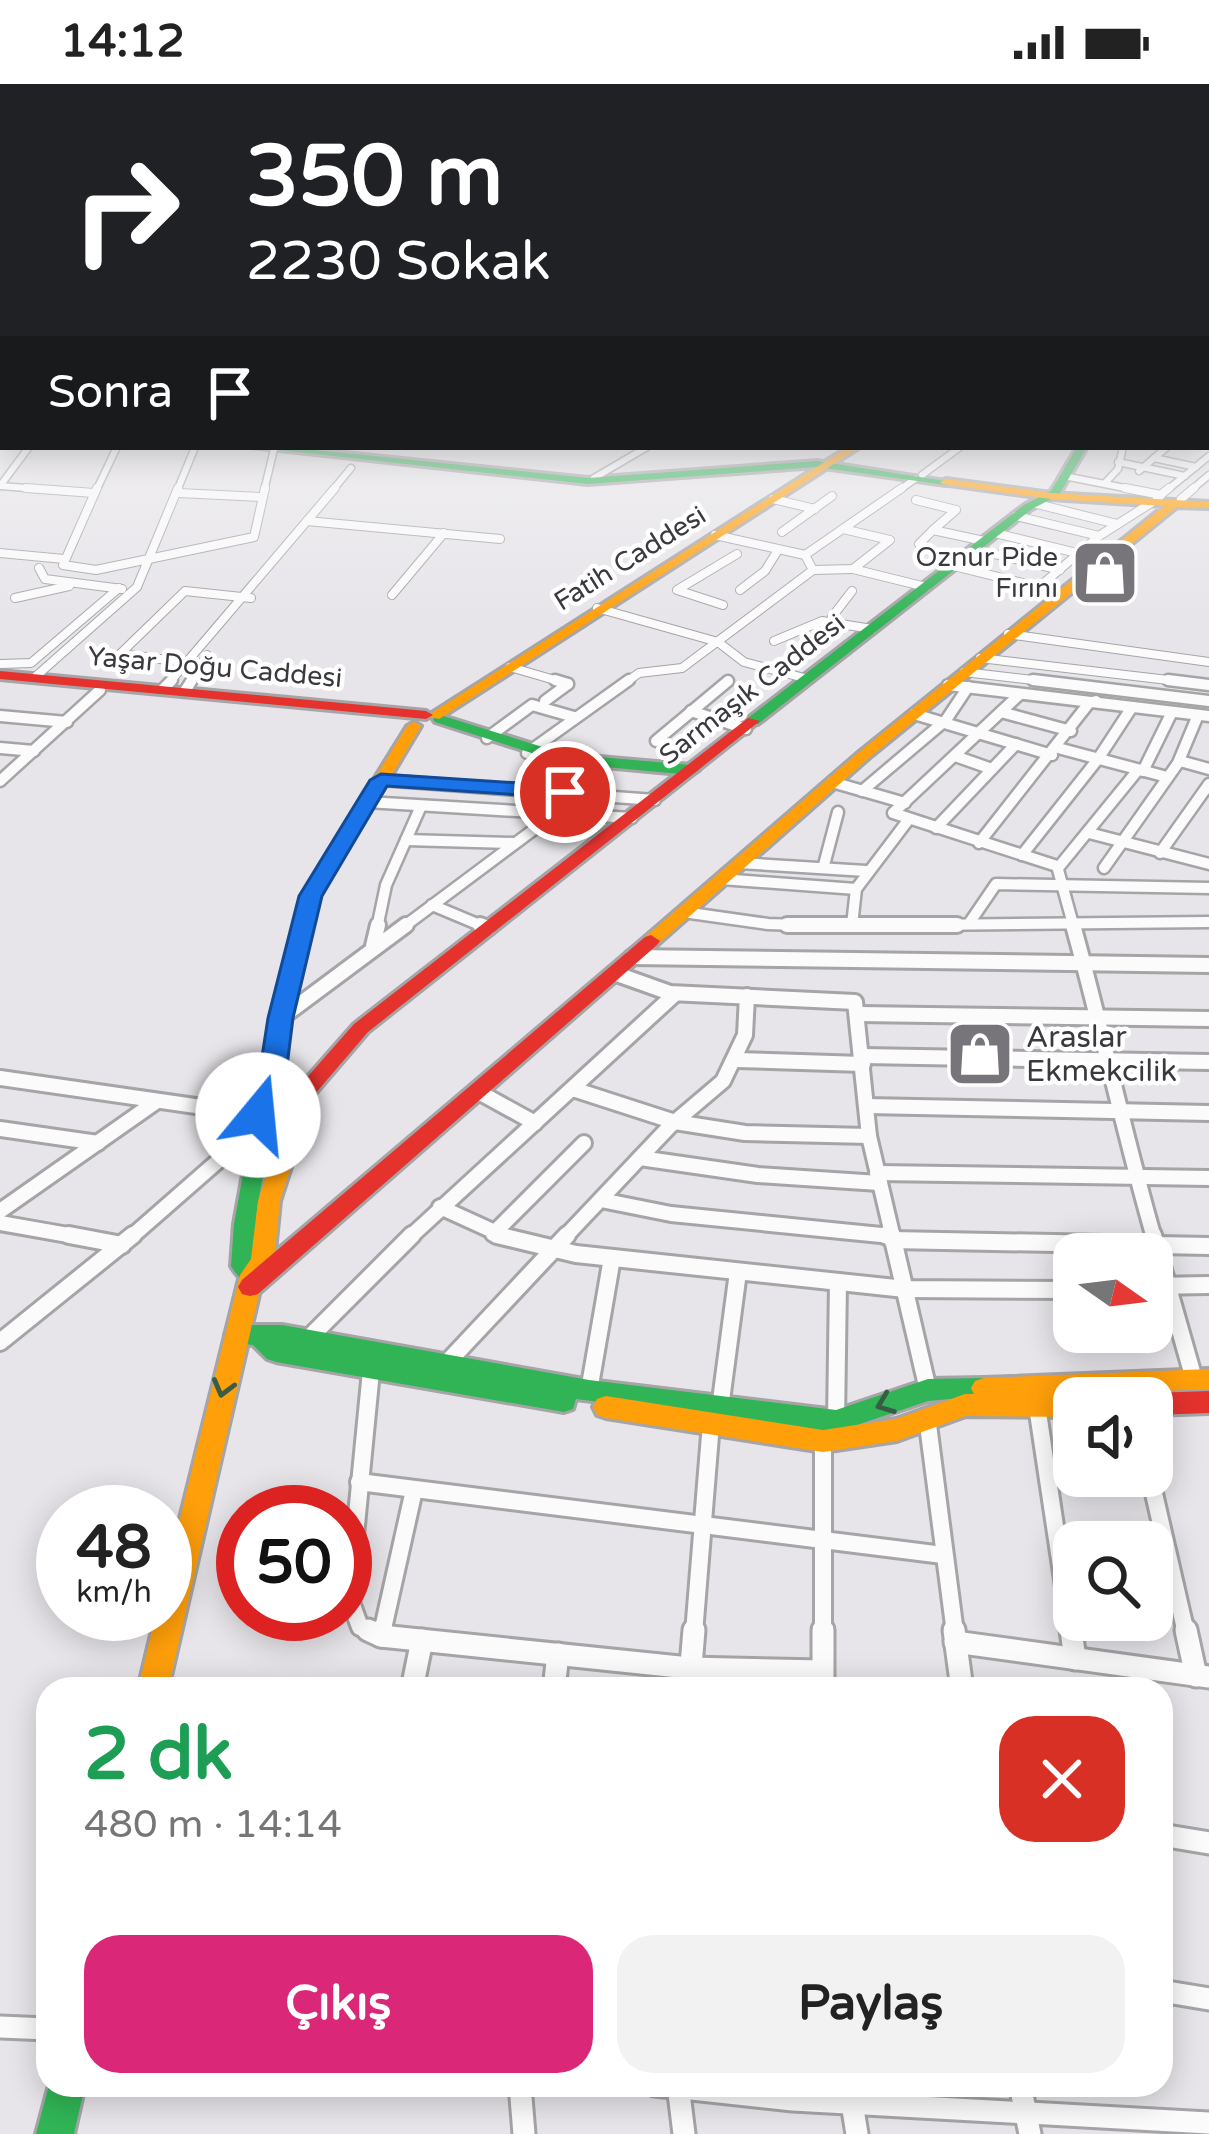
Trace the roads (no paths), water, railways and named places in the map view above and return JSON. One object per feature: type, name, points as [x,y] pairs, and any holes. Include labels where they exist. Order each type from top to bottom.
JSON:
[{"type":"street","points":[[0,486],[26,450]]},
{"type":"street","points":[[116,450],[63,565],[96,570],[254,536],[273,450]]},
{"type":"street","points":[[34,678],[133,590],[152,559],[194,450]]},
{"type":"street","points":[[292,450],[588,481],[830,463]]},
{"type":"street","points":[[294,450],[594,478],[788,460],[830,463],[918,485],[1168,496]]},
{"type":"street","points":[[594,478],[642,450]]},
{"type":"street","name":"Fatih Caddesi","points":[[251,1281],[243,1266],[243,1241],[261,1119],[310,896],[396,755],[426,723],[597,608],[850,450]]},
{"type":"street","points":[[720,532],[778,550],[809,553],[918,485],[957,450]]},
{"type":"street","points":[[1043,492],[1079,450]]},
{"type":"street","points":[[1098,488],[1122,450]]},
{"type":"street","points":[[1122,486],[1163,450]]},
{"type":"street","points":[[251,1281],[262,1282],[832,782],[965,675],[1209,456]]},
{"type":"street","points":[[1154,458],[1196,466]]},
{"type":"street","points":[[1118,463],[1143,467],[1168,496]]},
{"type":"street","points":[[174,690],[351,468]]},
{"type":"street","points":[[954,566],[1039,587],[1099,536],[1209,475]]},
{"type":"street","points":[[918,485],[956,510],[919,544]]},
{"type":"street","points":[[0,486],[94,493]]},
{"type":"street","points":[[1043,492],[1122,486],[1168,496]]},
{"type":"street","points":[[1098,488],[1209,502]]},
{"type":"street","points":[[1043,492],[1118,524]]},
{"type":"street","points":[[1043,492],[1099,536]]},
{"type":"street","name":"Sarmaşık Caddesi","points":[[295,1105],[361,1028],[1043,492]]},
{"type":"street","points":[[179,494],[261,497]]},
{"type":"street","points":[[782,532],[832,496]]},
{"type":"street","points":[[773,499],[815,509]]},
{"type":"street","points":[[311,521],[500,539]]},
{"type":"street","points":[[843,529],[890,540],[853,568]]},
{"type":"street","points":[[933,530],[1081,554]]},
{"type":"street","points":[[392,595],[444,532]]},
{"type":"street","points":[[720,532],[809,553]]},
{"type":"street","points":[[984,541],[1060,570]]},
{"type":"street","points":[[740,590],[765,571],[778,550]]},
{"type":"street","points":[[0,553],[64,559]]},
{"type":"street","points":[[809,553],[813,570]]},
{"type":"street","points":[[659,570],[704,578],[736,554]]},
{"type":"street","points":[[39,568],[42,578],[53,585]]},
{"type":"street","points":[[527,753],[639,673],[682,668],[813,570],[853,568],[930,584]]},
{"type":"street","points":[[692,578],[678,593],[722,605]]},
{"type":"street","points":[[15,598],[76,582],[133,590]]},
{"type":"street","points":[[0,664],[31,663],[119,588]]},
{"type":"street","points":[[832,617],[852,591]]},
{"type":"street","points":[[195,663],[120,654],[183,592],[249,597]]},
{"type":"street","points":[[597,608],[718,642],[744,662],[808,679]]},
{"type":"street","points":[[775,641],[802,623],[832,617],[872,629]]},
{"type":"street","points":[[1007,634],[1209,662]]},
{"type":"street","points":[[174,690],[195,663]]},
{"type":"street","points":[[511,667],[568,685],[545,701]]},
{"type":"street","points":[[965,675],[1101,674],[1209,686]]},
{"type":"street","points":[[979,843],[1089,703],[1096,701],[1101,674]]},
{"type":"street","points":[[965,675],[1209,701]]},
{"type":"street","points":[[965,675],[1020,694],[1204,715],[1180,760],[1104,868]]},
{"type":"street","points":[[862,791],[943,722],[965,675]]},
{"type":"street","name":"Yaşar Doğu Caddesi","points":[[0,678],[174,690],[426,723],[527,753],[685,776]]},
{"type":"street","name":"Yaşar Doğu Caddesi","points":[[0,678],[426,723],[540,764],[685,776]]},
{"type":"street","points":[[656,741],[728,681]]},
{"type":"street","points":[[0,781],[100,690]]},
{"type":"street","points":[[1020,694],[893,813],[1058,868]]},
{"type":"street","points":[[487,738],[532,705],[574,717]]},
{"type":"street","points":[[1022,855],[1098,759],[1132,707]]},
{"type":"street","points":[[691,711],[746,729]]},
{"type":"street","points":[[1001,712],[1071,731]]},
{"type":"street","points":[[1058,868],[1140,770],[1172,712]]},
{"type":"street","points":[[914,714],[1016,744],[1167,777]]},
{"type":"street","points":[[0,716],[67,722]]},
{"type":"street","points":[[936,828],[1016,744]]},
{"type":"street","points":[[0,748],[34,751]]},
{"type":"street","points":[[955,755],[992,769]]},
{"type":"street","points":[[1180,760],[1209,769]]},
{"type":"street","points":[[381,780],[655,800]]},
{"type":"street","points":[[394,804],[404,781]]},
{"type":"street","points":[[832,782],[905,803]]},
{"type":"street","points":[[1160,853],[1209,784]]},
{"type":"street","points":[[367,802],[632,818]]},
{"type":"street","points":[[373,946],[386,885],[421,806]]},
{"type":"street","points":[[824,865],[838,812]]},
{"type":"street","points":[[280,1018],[556,814]]},
{"type":"street","points":[[852,925],[856,890],[866,871],[908,819]]},
{"type":"street","points":[[1089,833],[1208,862]]},
{"type":"street","points":[[406,840],[514,843]]},
{"type":"street","points":[[739,863],[866,871]]},
{"type":"street","points":[[1058,868],[1099,1018],[1117,1111],[1154,1233]]},
{"type":"street","points":[[721,879],[856,890]]},
{"type":"street","points":[[970,922],[996,884],[1209,888]]},
{"type":"street","points":[[432,905],[488,928]]},
{"type":"street","points":[[683,912],[768,924],[1209,922]]},
{"type":"street","points":[[632,957],[1209,965]]},
{"type":"street","points":[[614,973],[675,994],[851,1001],[858,1014],[868,1136],[928,1390]]},
{"type":"street","points":[[307,1340],[440,1208],[675,994]]},
{"type":"street","points":[[444,1366],[675,1121],[723,1081],[745,1035],[746,996]]},
{"type":"street","points":[[858,1014],[1209,1019]]},
{"type":"street","points":[[737,1060],[1209,1062]]},
{"type":"street","points":[[0,1078],[261,1119],[292,1130]]},
{"type":"street","points":[[573,1089],[675,1121],[759,1135],[868,1136]]},
{"type":"street","points":[[477,1091],[535,1123]]},
{"type":"street","points":[[0,1211],[157,1101]]},
{"type":"street","points":[[0,1342],[122,1245],[261,1119],[295,1105],[303,1117],[292,1130],[269,1201],[262,1261],[251,1281],[237,1335],[156,1677]]},
{"type":"street","points":[[866,1106],[1209,1113]]},
{"type":"street","points":[[0,1129],[98,1143]]},
{"type":"street","points":[[494,1234],[584,1143]]},
{"type":"street","points":[[640,1158],[758,1174],[1209,1178]]},
{"type":"street","points":[[601,1200],[671,1214],[891,1238],[1053,1243]]},
{"type":"street","points":[[440,1208],[494,1234],[612,1258],[905,1289],[1053,1290]]},
{"type":"street","points":[[0,1223],[122,1245]]},
{"type":"street","points":[[1173,1246],[1209,1246]]},
{"type":"street","points":[[589,1390],[612,1258]]},
{"type":"street","points":[[689,1677],[715,1416],[738,1272]]},
{"type":"street","points":[[822,1677],[820,1541],[838,1282]]},
{"type":"street","points":[[1173,1285],[1209,1285]]},
{"type":"street","points":[[830,1431],[928,1390],[1201,1379],[1173,1294]]},
{"type":"street","points":[[237,1335],[282,1335],[715,1416]]},
{"type":"street","points":[[262,1338],[276,1352],[371,1372],[830,1431],[898,1430],[965,1405],[1053,1406]]},
{"type":"street","points":[[371,1372],[349,1597],[360,1628],[381,1636],[558,1654],[684,1677]]},
{"type":"street","points":[[1173,1403],[1209,1402]]},
{"type":"street","points":[[1037,1406],[1076,1659]]},
{"type":"street","points":[[927,1417],[960,1677]]},
{"type":"street","points":[[359,1482],[943,1555]]},
{"type":"street","points":[[381,1636],[414,1490]]},
{"type":"street","points":[[955,1642],[1202,1676],[1155,1497]]},
{"type":"street","points":[[414,1677],[422,1640]]},
{"type":"street","points":[[555,1677],[558,1654]]},
{"type":"street","points":[[1173,1837],[1209,1843]]},
{"type":"street","points":[[1173,1993],[1209,1999]]},
{"type":"street","points":[[0,2027],[36,2028]]},
{"type":"street","points":[[56,2134],[64,2097]]},
{"type":"street","points":[[521,2097],[524,2134]]},
{"type":"street","points":[[673,2097],[684,2134]]},
{"type":"street","points":[[850,2097],[856,2134]]},
{"type":"street","points":[[1022,2097],[1030,2134]]},
{"type":"street","points":[[1028,2097],[1205,2127]]},
{"type":"place","name":"Oznur Pide Fırını","points":[[1105,573]]},
{"type":"place","name":"Araslar Ekmekcilik","points":[[980,1054]]}]
